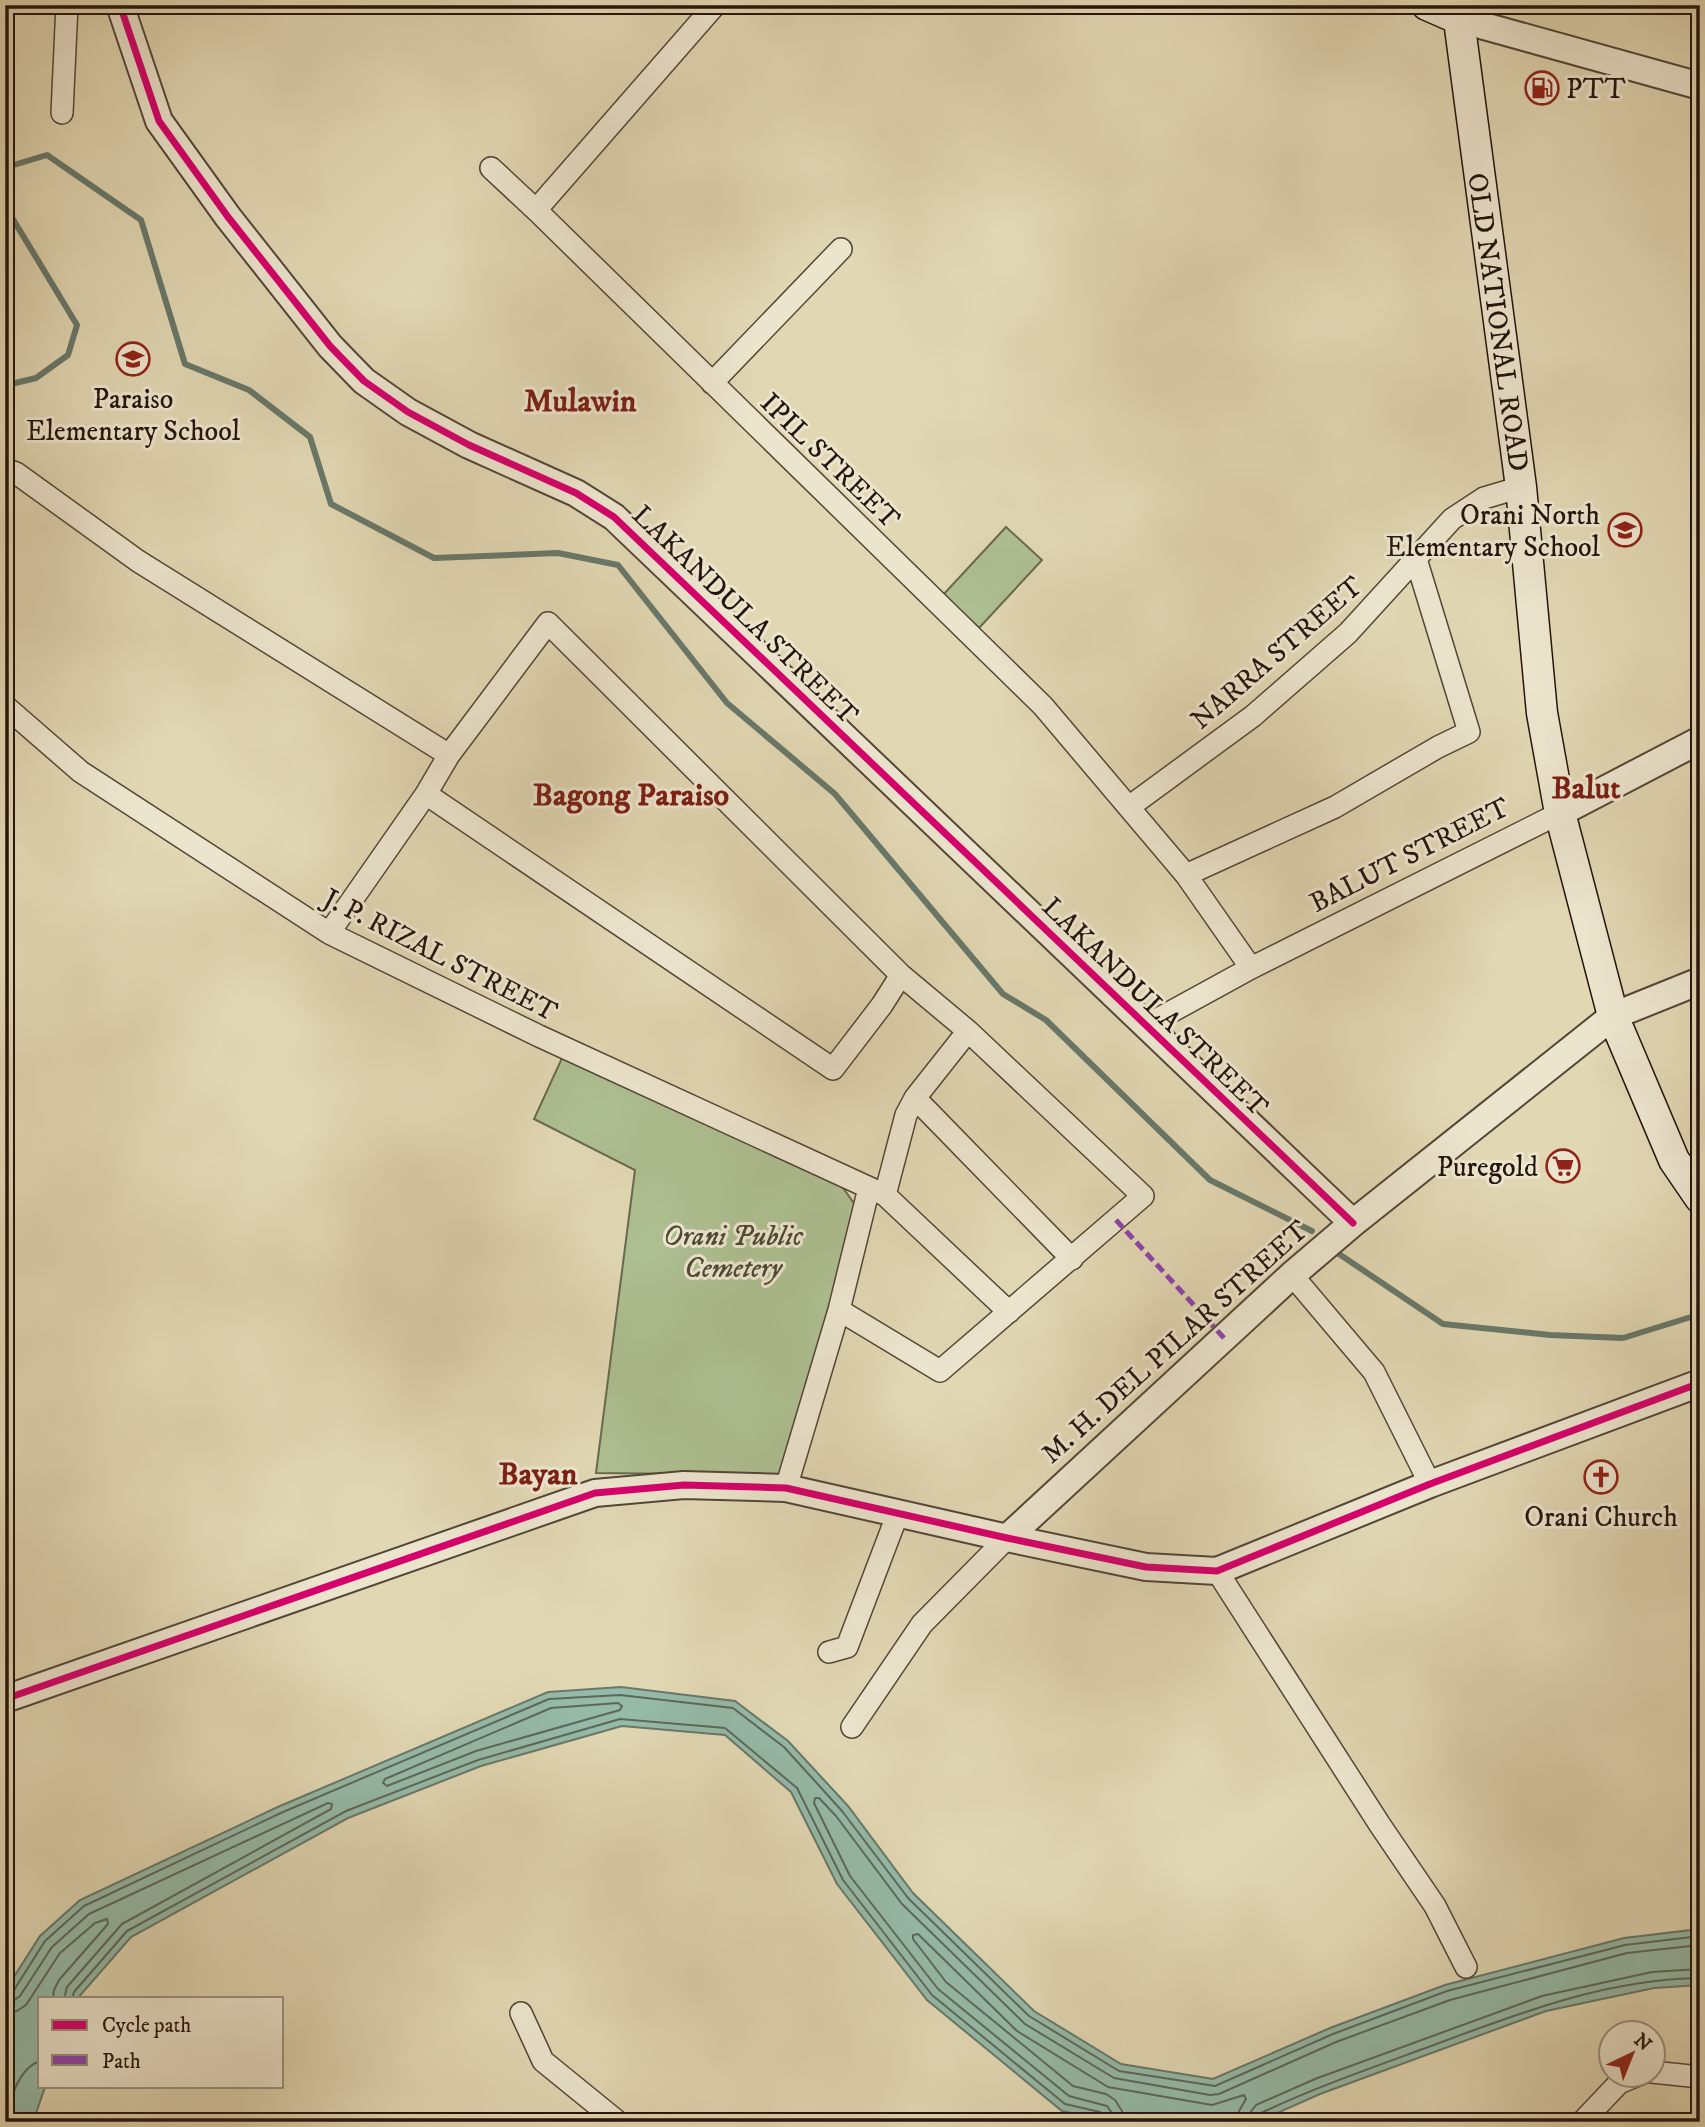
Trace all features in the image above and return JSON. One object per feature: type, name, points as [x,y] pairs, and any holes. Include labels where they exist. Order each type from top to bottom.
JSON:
[{"type":"main road","points":[[1427,5],[1458,12]]},
{"type":"main road","name":"OLD NATIONAL ROAD","points":[[1458,12],[1521,487],[1542,713],[1560,813],[1612,1016],[1674,1160],[1700,1198]]},
{"type":"street","points":[[62,113],[67,5]]},
{"type":"street","name":"LAKANDULA STREET","points":[[120,5],[159,121],[286,293],[330,346],[364,381],[408,412],[469,445],[576,493],[614,517],[1353,1223]]},
{"type":"street","points":[[536,210],[715,5]]},
{"type":"street","points":[[1458,12],[1700,86]]},
{"type":"street","name":"IPIL STREET","points":[[491,169],[1043,706],[1186,875],[1251,968]]},
{"type":"street","points":[[712,383],[841,249]]},
{"type":"street","points":[[5,469],[16,473],[138,561],[449,755]]},
{"type":"street","name":"NARRA STREET","points":[[1129,807],[1253,716],[1348,633],[1452,519],[1484,498],[1521,487]]},
{"type":"street","points":[[1186,875],[1335,807],[1469,732],[1416,559]]},
{"type":"street","points":[[329,933],[426,794],[449,755],[548,624],[901,975],[968,1031],[1143,1196],[940,1371],[839,1310]]},
{"type":"street","name":"J. P. RIZAL STREET","points":[[5,706],[81,772],[329,933],[539,1036],[877,1191],[1009,1312]]},
{"type":"street","name":"BALUT STREET","points":[[1147,1025],[1251,968],[1700,740]]},
{"type":"street","points":[[426,794],[833,1069],[882,1005],[901,975]]},
{"type":"street","name":"M. H. DEL PILAR STREET","points":[[852,1727],[922,1624],[1007,1538],[1292,1275],[1612,1016],[1700,981]]},
{"type":"street","points":[[786,1488],[839,1310],[877,1191],[905,1115],[915,1098],[968,1031]]},
{"type":"street","points":[[915,1098],[1072,1259]]},
{"type":"street","points":[[1292,1275],[1374,1372],[1430,1484]]},
{"type":"street","points":[[5,1699],[595,1493],[684,1485],[786,1488],[1146,1567],[1217,1571],[1430,1484],[1700,1383]]},
{"type":"street","points":[[829,1652],[847,1647],[898,1513]]},
{"type":"street","points":[[1217,1571],[1372,1814],[1435,1906],[1466,1967]]},
{"type":"street","points":[[521,2013],[543,2061],[618,2122]]},
{"type":"street","points":[[1666,2073],[1700,2077]]},
{"type":"street","points":[[1582,2122],[1614,2088]]},
{"type":"green space","points":[[1006,527],[1042,560],[979,628],[943,595]]},
{"type":"green space","name":"Orani Public Cemetery","points":[[562,1058],[836,1178],[858,1209],[785,1475],[596,1473],[635,1170],[534,1119]]},
{"type":"water","points":[[621,1687],[735,1701],[788,1741],[848,1806],[913,1893],[1034,2011],[1121,2064],[1213,2079],[1330,2028],[1445,1985],[1624,1938],[1700,1929],[1700,1985],[1654,1988],[1546,2011],[1320,2094],[1257,2122],[1112,2122],[1062,2111],[927,2000],[837,1884],[791,1792],[725,1735],[622,1726],[481,1766],[348,1818],[131,1937],[79,1997],[38,1997],[38,2088],[45,2088],[33,2122],[5,2122],[5,1991],[40,1936],[80,1900],[280,1806],[548,1692]]},
{"type":"waterway","points":[[5,188],[7,167],[47,155],[141,220],[185,364],[249,390],[310,437],[331,504],[434,558],[558,553],[618,565],[727,703],[835,794],[1003,994],[1046,1020],[1210,1180],[1312,1231]]},
{"type":"waterway","points":[[5,206],[77,325],[68,355],[36,378],[11,384],[5,381]]},
{"type":"waterway","points":[[1339,1254],[1443,1324],[1550,1335],[1623,1338],[1700,1312]]},
{"type":"marked path","points":[[1116,1220],[1224,1338]]},
{"type":"cycle path","points":[[120,5],[159,121],[228,217],[330,346],[364,381],[408,412],[469,445],[576,493],[614,517],[1353,1223]]},
{"type":"cycle path","points":[[5,1699],[595,1493],[684,1485],[786,1488],[1146,1567],[1217,1571],[1430,1484],[1700,1383]]},
{"type":"place","name":"PTT","points":[[1542,88]]},
{"type":"place","name":"Paraiso Elementary School","points":[[133,359]]},
{"type":"place","name":"Orani North Elementary School","points":[[1625,530]]},
{"type":"place","name":"Puregold","points":[[1563,1166]]},
{"type":"place","name":"Orani Church","points":[[1601,1477]]},
{"type":"district","name":"Mulawin","points":[[580,400]]},
{"type":"district","name":"Balut","points":[[1586,787]]},
{"type":"district","name":"Bagong Paraiso","points":[[631,794]]},
{"type":"district","name":"Bayan","points":[[538,1473]]}]
